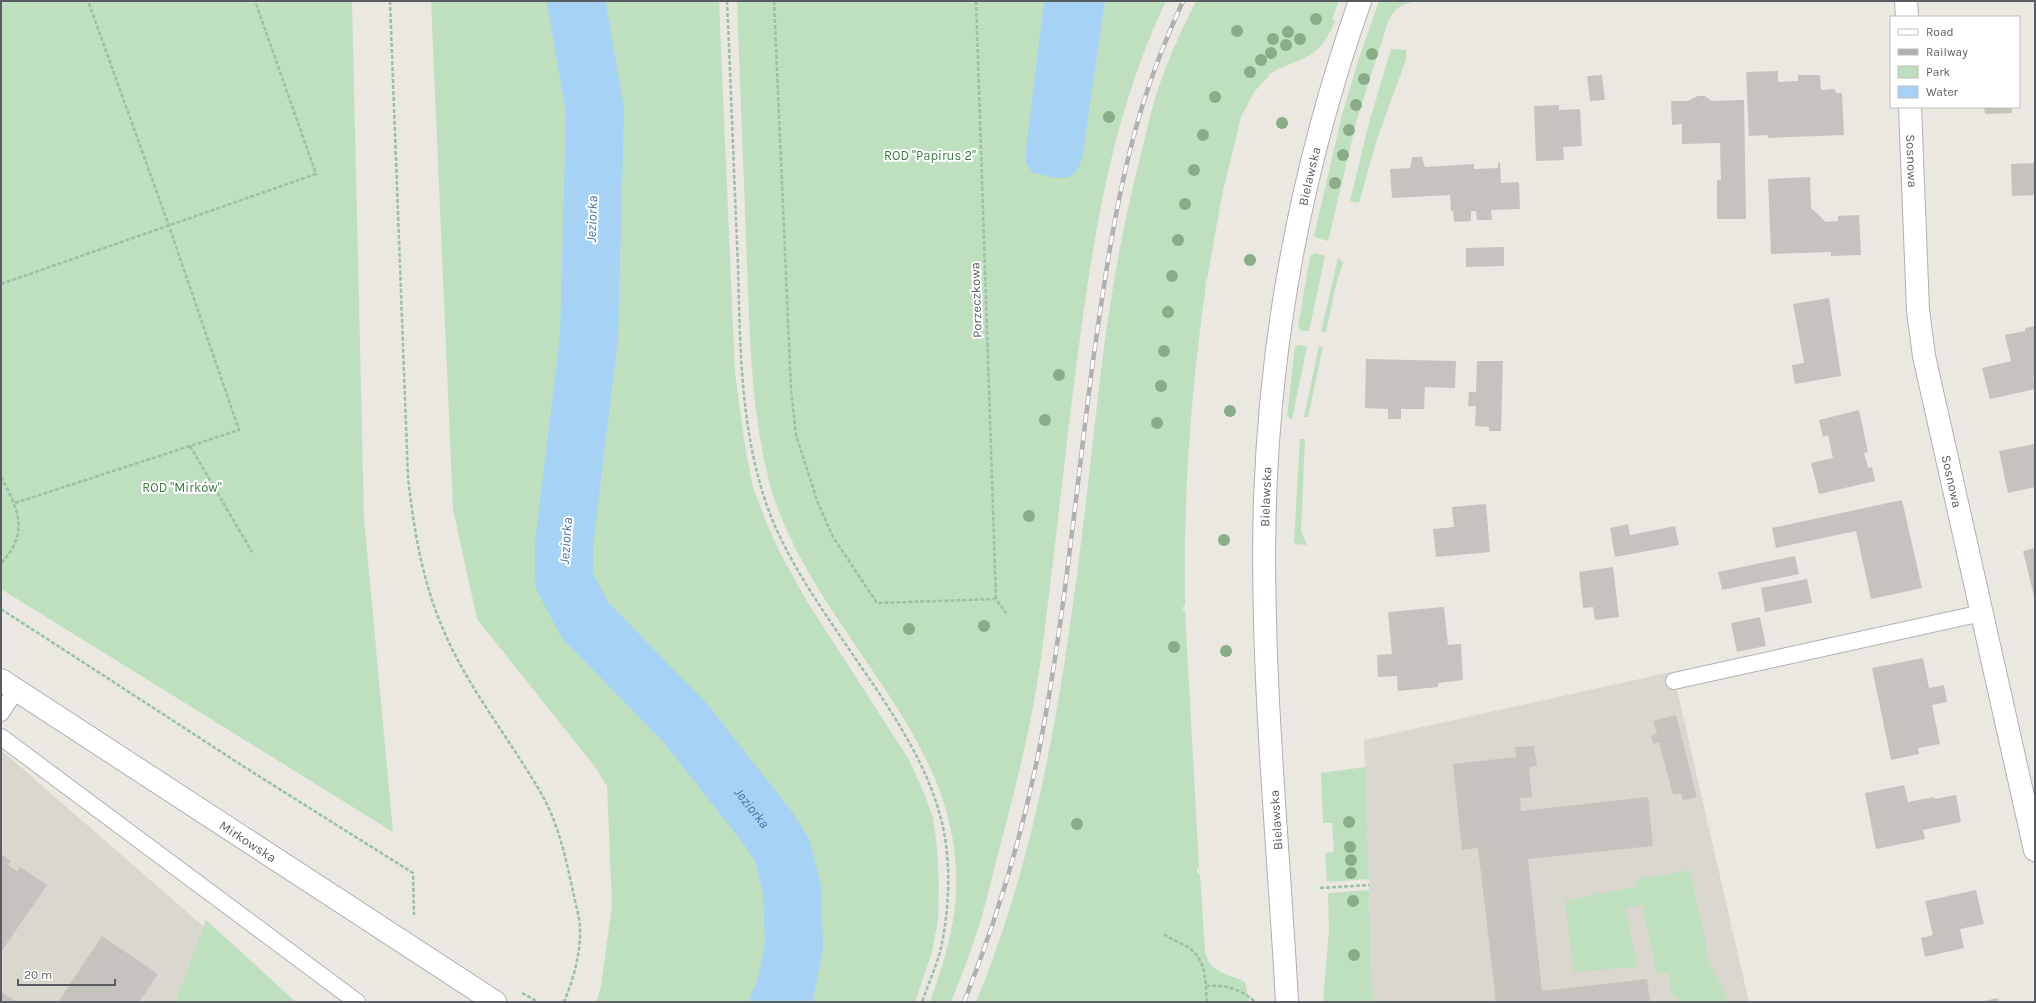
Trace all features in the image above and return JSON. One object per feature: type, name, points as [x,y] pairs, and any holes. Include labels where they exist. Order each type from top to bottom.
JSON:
[{"type":"street","name":"Bielawska","points":[[1287,1002],[1265,619],[1265,497],[1270,427],[1279,336],[1295,243],[1312,164],[1334,81],[1360,1]]},
{"type":"street","points":[[1906,1],[1907,16]]},
{"type":"street","name":"Sosnowa","points":[[1910,108],[1921,331],[1924,356],[2035,850]]},
{"type":"street","name":"Mirkowska","points":[[9,685],[414,951],[495,1002]]},
{"type":"lane","points":[[1674,681],[1982,613]]},
{"type":"lane","points":[[1,713],[9,685]]},
{"type":"lane","points":[[1,737],[357,1002]]},
{"type":"path","points":[[15,503],[239,430],[169,226],[88,1]]},
{"type":"path","points":[[1,284],[316,174],[255,1]]},
{"type":"path","points":[[390,1],[408,478],[415,534],[428,586],[445,635],[475,692],[539,789],[563,846],[580,928],[578,951],[569,989],[564,1002]]},
{"type":"path","points":[[727,1],[742,375],[752,445],[761,487],[787,551],[816,600],[898,724],[930,785],[941,816],[946,849],[947,886],[945,923],[939,953],[922,1002]]},
{"type":"path","points":[[774,1],[791,390],[796,435],[818,503],[833,537],[877,603],[996,599],[1006,613]]},
{"type":"path","name":"Porzeczkowa","points":[[976,1],[996,599]]},
{"type":"path","points":[[190,446],[252,552]]},
{"type":"path","points":[[1,477],[15,503],[20,524],[16,542],[9,554],[1,563]]},
{"type":"path","points":[[1,609],[246,768],[413,873],[414,951]]},
{"type":"path","points":[[1320,888],[1369,885]]},
{"type":"path","points":[[1164,934],[1187,947],[1199,958],[1205,970],[1207,1002]]},
{"type":"path","points":[[1206,986],[1228,986],[1244,992],[1255,1002]]},
{"type":"path","points":[[520,992],[538,1002]]},
{"type":"shaded area","points":[[1671,672],[1678,694],[1749,1002],[1373,1002],[1364,740]]},
{"type":"shaded area","points":[[1,750],[204,927],[175,1002],[1,1002]]},
{"type":"green space","name":"ROD \"Mirków\"","points":[[1,1],[352,1],[364,518],[393,832],[1,589]]},
{"type":"green space","points":[[431,1],[719,1],[735,373],[745,446],[753,487],[780,553],[808,603],[908,758],[933,817],[939,885],[938,920],[932,952],[915,1002],[596,1002],[601,987],[612,905],[607,786],[596,768],[477,619],[453,509]]},
{"type":"green space","name":"ROD \"Papirus 2\"","points":[[737,1],[1166,1],[1147,44],[1132,88],[1118,132],[1107,177],[1083,314],[1040,668],[1031,717],[984,909],[978,930],[951,1002],[930,1002],[950,936],[956,881],[953,839],[943,799],[927,762],[908,725],[827,602],[797,552],[781,517],[769,481],[763,455],[758,428],[752,374]]},
{"type":"green space","points":[[1196,1],[1339,1],[1332,19],[1335,20],[1323,43],[1308,56],[1269,74],[1269,76],[1254,92],[1241,117],[1222,195],[1207,280],[1205,280],[1206,285],[1192,404],[1185,524],[1185,605],[1183,610],[1185,610],[1199,867],[1197,868],[1197,872],[1200,874],[1205,951],[1207,958],[1214,968],[1245,982],[1249,1002],[976,1002],[1000,938],[1020,873],[1037,806],[1051,739],[1073,603],[1106,332],[1129,203],[1150,116],[1159,86],[1176,43]]},
{"type":"green space","points":[[1379,1],[1414,2],[1405,4],[1398,8],[1392,14],[1388,22],[1357,119],[1328,241],[1314,236],[1342,115],[1359,58]]},
{"type":"green space","points":[[1391,49],[1406,50],[1406,60],[1377,139],[1359,203],[1350,201],[1369,123]]},
{"type":"green space","points":[[1315,253],[1325,256],[1309,331],[1302,331],[1298,327],[1310,256]]},
{"type":"green space","points":[[1338,258],[1343,262],[1335,289],[1326,332],[1321,332]]},
{"type":"green space","points":[[1299,345],[1307,346],[1292,420],[1287,416],[1295,347]]},
{"type":"green space","points":[[1319,346],[1323,347],[1308,417],[1304,417]]},
{"type":"green space","points":[[1300,439],[1305,439],[1301,531],[1307,545],[1296,544],[1294,542]]},
{"type":"green space","points":[[1365,767],[1369,879],[1327,882],[1325,853],[1334,852],[1332,823],[1323,823],[1321,773]]},
{"type":"green space","points":[[1690,870],[1710,963],[1729,1002],[1682,1002],[1671,993],[1668,973],[1657,974],[1642,905],[1626,908],[1637,967],[1574,972],[1565,901],[1637,886],[1636,880]]},
{"type":"green space","points":[[1369,890],[1373,1002],[1323,1002],[1329,930],[1328,893]]},
{"type":"green space","points":[[206,920],[296,1002],[175,1002]]},
{"type":"water","points":[[1044,1],[1105,1],[1082,159],[1074,174],[1063,178],[1033,173],[1026,163],[1026,150]]},
{"type":"building","points":[[1778,71],[1778,82],[1798,81],[1798,75],[1820,75],[1821,90],[1834,89],[1837,93],[1842,93],[1844,135],[1768,138],[1768,135],[1749,136],[1746,72]]},
{"type":"building","points":[[1602,75],[1605,100],[1590,101],[1587,76]]},
{"type":"building","points":[[1698,96],[1705,96],[1712,101],[1744,100],[1746,219],[1717,219],[1717,180],[1721,180],[1720,143],[1682,144],[1682,124],[1672,125],[1671,101],[1687,101]]},
{"type":"building","points":[[1559,105],[1559,110],[1580,109],[1582,146],[1563,147],[1564,160],[1536,161],[1534,106]]},
{"type":"building","points":[[1984,108],[2012,108],[2012,113],[1985,114]]},
{"type":"building","points":[[1412,157],[1422,157],[1425,167],[1474,164],[1474,169],[1498,168],[1498,163],[1500,163],[1501,183],[1519,182],[1520,209],[1491,210],[1492,220],[1477,220],[1476,211],[1471,211],[1471,221],[1454,222],[1453,211],[1451,211],[1450,195],[1392,198],[1390,169],[1410,168]]},
{"type":"building","points":[[2035,163],[2035,195],[2012,196],[2011,164]]},
{"type":"building","points":[[1810,177],[1811,208],[1826,222],[1838,221],[1838,216],[1859,215],[1861,255],[1831,256],[1831,252],[1771,254],[1768,179]]},
{"type":"building","points":[[1504,247],[1504,266],[1466,267],[1466,248]]},
{"type":"building","points":[[1829,298],[1841,376],[1795,384],[1792,365],[1804,363],[1793,304]]},
{"type":"building","points":[[2035,326],[2035,377],[2033,377],[2035,389],[1990,399],[1982,368],[2011,361],[2005,335],[2025,331],[2025,328]]},
{"type":"building","points":[[1366,359],[1456,361],[1455,388],[1425,387],[1424,409],[1401,409],[1401,419],[1388,419],[1388,409],[1365,408]]},
{"type":"building","points":[[1477,361],[1503,361],[1501,431],[1489,431],[1489,427],[1475,426],[1476,406],[1468,406],[1469,392],[1476,392]]},
{"type":"building","points":[[1859,410],[1868,452],[1864,453],[1868,468],[1872,467],[1875,481],[1819,494],[1811,463],[1833,458],[1828,435],[1823,437],[1819,420]]},
{"type":"building","points":[[2035,444],[2035,487],[2008,493],[1999,451]]},
{"type":"building","points":[[1902,500],[1922,588],[1871,599],[1856,531],[1776,548],[1772,528]]},
{"type":"building","points":[[1486,504],[1490,552],[1436,557],[1433,529],[1454,527],[1452,507]]},
{"type":"building","points":[[1628,524],[1630,535],[1675,526],[1679,545],[1615,557],[1610,528]]},
{"type":"building","points":[[2035,548],[2035,596],[2034,596],[2023,551]]},
{"type":"building","points":[[1795,556],[1799,574],[1722,590],[1718,572]]},
{"type":"building","points":[[1613,567],[1619,617],[1595,620],[1593,607],[1583,608],[1579,572]]},
{"type":"building","points":[[1807,579],[1812,603],[1765,612],[1761,588]]},
{"type":"building","points":[[1444,607],[1448,645],[1461,644],[1463,680],[1438,683],[1438,687],[1398,691],[1397,676],[1378,677],[1377,655],[1392,654],[1388,612]]},
{"type":"building","points":[[1760,617],[1766,646],[1737,652],[1731,623]]},
{"type":"building","points":[[1923,658],[1929,688],[1944,685],[1947,702],[1932,705],[1940,744],[1918,748],[1919,754],[1891,760],[1872,668]]},
{"type":"building","points":[[1676,715],[1697,797],[1683,800],[1681,793],[1673,795],[1659,742],[1653,744],[1651,736],[1657,734],[1653,721]]},
{"type":"building","points":[[1534,746],[1537,766],[1529,767],[1532,797],[1520,798],[1521,811],[1648,797],[1653,846],[1528,859],[1542,991],[1647,979],[1650,1002],[1496,1002],[1478,848],[1462,850],[1453,764],[1516,757],[1515,747]]},
{"type":"building","points":[[1904,785],[1908,802],[1956,795],[1961,822],[1923,830],[1925,839],[1876,849],[1865,793]]},
{"type":"building","points":[[1,854],[11,861],[8,865],[17,871],[20,867],[47,885],[1,952]]},
{"type":"building","points":[[1976,890],[1984,924],[1960,929],[1964,948],[1925,957],[1921,938],[1933,935],[1925,901]]},
{"type":"building","points":[[102,936],[158,974],[139,1002],[58,1002]]},
{"type":"building","points":[[1,992],[17,1002],[1,1002]]},
{"type":"building","points":[[1998,998],[1999,1002],[1984,1002],[1984,1001]]},
{"type":"waterway","name":"Jeziorka","points":[[576,1],[595,111],[589,337],[564,544],[564,580],[585,620],[686,724],[768,828],[782,850],[792,889],[794,946],[785,992],[779,1002]]},
{"type":"railway","points":[[964,1002],[1001,900],[1021,830],[1044,724],[1059,634],[1102,297],[1125,169],[1151,80],[1183,1]]}]
